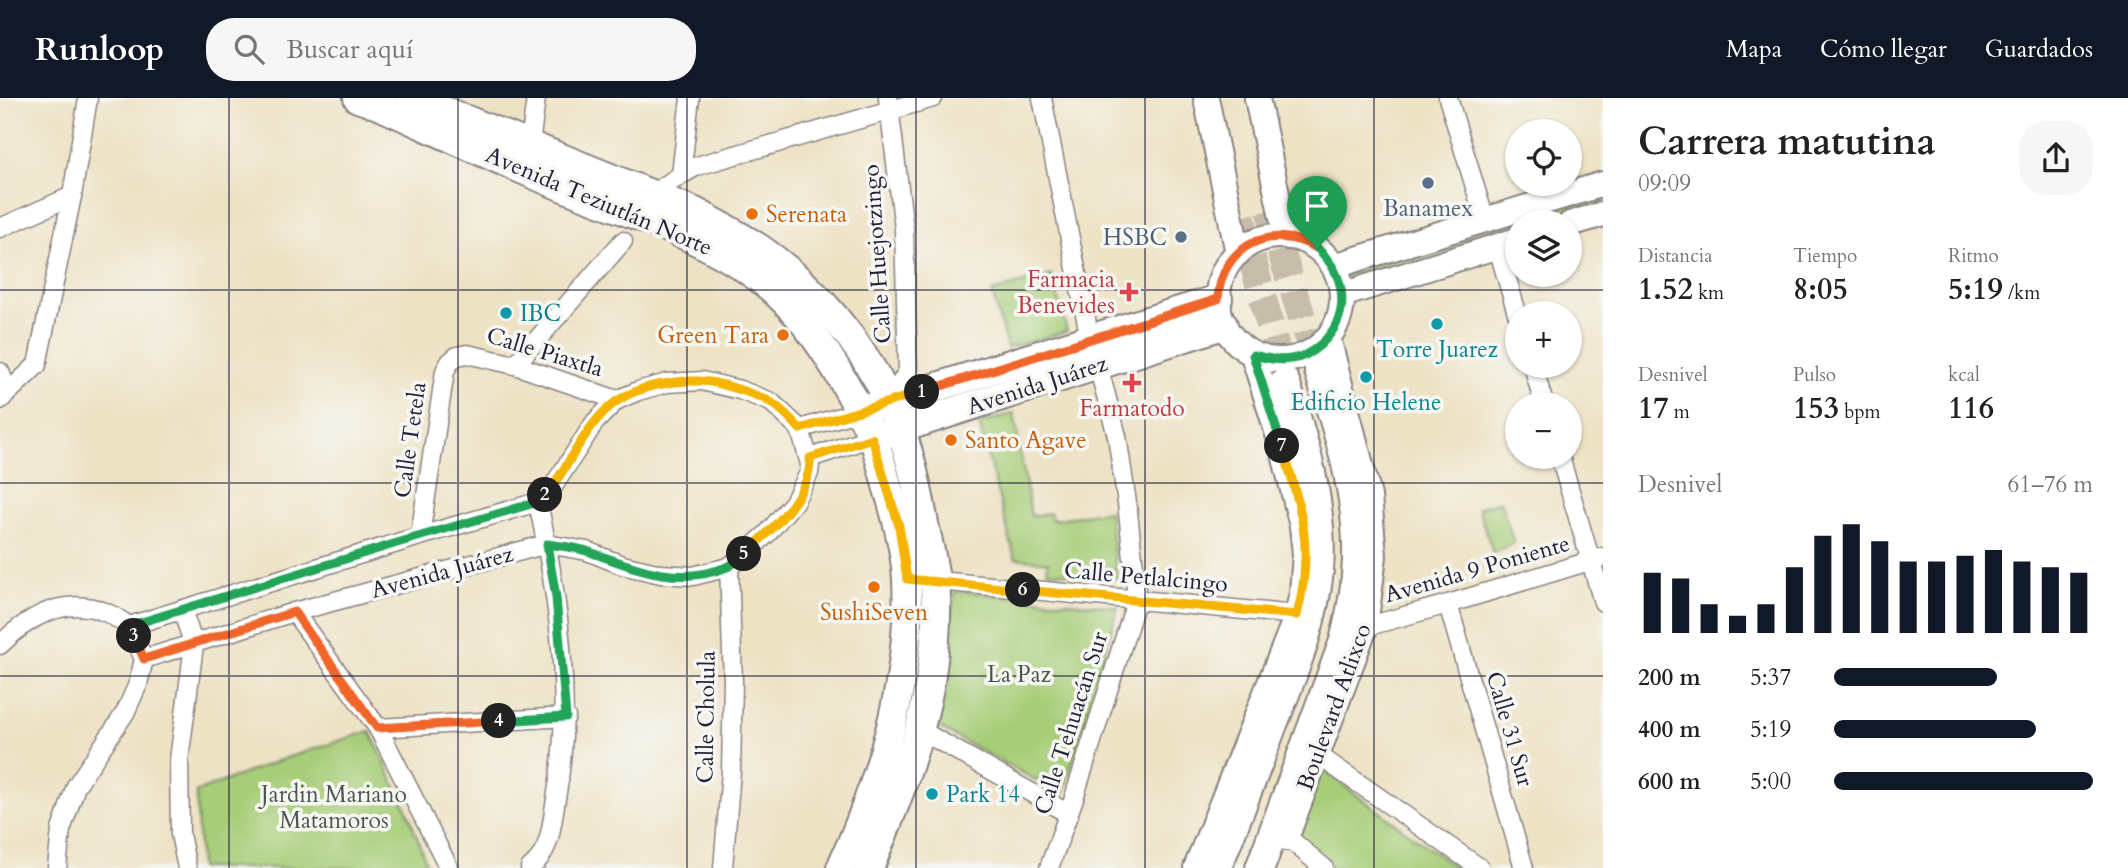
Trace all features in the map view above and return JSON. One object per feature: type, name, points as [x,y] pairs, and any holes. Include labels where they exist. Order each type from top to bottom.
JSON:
[{"type":"main road","name":"Avenida Teziutlán Norte","points":[[412,98],[530,145],[644,205],[758,277],[790,307],[823,346],[860,411],[872,438],[899,526],[921,580]]},
{"type":"main road","points":[[1206,98],[1238,253]]},
{"type":"main road","points":[[1257,98],[1286,237]]},
{"type":"main road","name":"Avenida Teziutlán Norte","points":[[374,101],[560,185],[644,205],[695,212],[761,250],[790,273],[845,328],[889,402],[919,497],[921,580]]},
{"type":"main road","points":[[1334,266],[1603,184]]},
{"type":"main road","points":[[1582,220],[1603,214]]},
{"type":"main road","points":[[1286,237],[1307,242],[1317,248],[1334,266],[1340,280],[1341,310],[1328,338],[1313,351],[1294,359],[1273,360],[1253,355],[1231,337],[1221,312],[1218,289],[1225,269],[1238,253],[1259,240],[1286,237]]},
{"type":"main road","points":[[1342,295],[1505,243]]},
{"type":"main road","name":"Avenida Juárez","points":[[872,438],[900,430],[1094,353],[1221,312]]},
{"type":"main road","name":"Boulevard Atlixco","points":[[1274,868],[1365,627],[1374,556],[1369,496],[1328,338]]},
{"type":"main road","name":"Avenida Juárez","points":[[860,411],[1094,353]]},
{"type":"main road","points":[[1196,868],[1297,615],[1302,593],[1305,554],[1302,526],[1283,450],[1253,355]]},
{"type":"main road","name":"Boulevard Atlixco","points":[[1260,868],[1336,667],[1350,619],[1356,576],[1357,544],[1346,462],[1319,371]]},
{"type":"main road","points":[[1217,868],[1302,649],[1319,570],[1318,504],[1285,382]]},
{"type":"main road","points":[[869,868],[920,730],[930,680],[935,631],[921,580]]},
{"type":"main road","points":[[841,868],[865,809],[894,718],[905,650],[921,580]]},
{"type":"street","points":[[4,396],[37,365],[72,196],[88,98]]},
{"type":"street","points":[[530,145],[536,98]]},
{"type":"street","points":[[681,175],[690,98]]},
{"type":"street","points":[[644,205],[681,175],[698,166],[890,104],[933,98]]},
{"type":"street","name":"Calle Tehuacán Sur","points":[[1042,98],[1094,353],[1116,436],[1127,503],[1136,600],[1069,814],[1049,868]]},
{"type":"street","points":[[1448,98],[1485,220]]},
{"type":"street","name":"Calle Huejotzingo","points":[[889,402],[908,371],[904,229],[890,104]]},
{"type":"street","points":[[0,228],[72,196]]},
{"type":"street","points":[[515,365],[623,241]]},
{"type":"street","name":"Calle Piaxtla","points":[[457,356],[467,354],[515,365],[617,400]]},
{"type":"street","name":"Calle Tetela","points":[[420,536],[445,372],[457,356]]},
{"type":"street","points":[[0,372],[4,396]]},
{"type":"street","points":[[530,868],[539,861],[548,844],[562,768],[566,717],[556,597],[538,502],[554,485],[594,422],[617,400],[667,383],[702,381],[740,390],[771,402],[800,429],[810,458]]},
{"type":"street","name":"Avenida Juárez","points":[[800,429],[860,411]]},
{"type":"street","name":"Avenida Juárez","points":[[144,659],[294,612],[547,544],[587,551],[622,565],[661,575],[693,576],[729,567],[767,534],[794,502],[809,473],[810,458],[872,438]]},
{"type":"street","points":[[1564,469],[1597,559],[1603,602]]},
{"type":"street","name":"Avenida Juárez","points":[[129,626],[538,502]]},
{"type":"street","name":"Avenida 9 Poniente","points":[[1365,627],[1597,559]]},
{"type":"street","name":"Calle Cholula","points":[[723,868],[731,771],[733,682],[729,567]]},
{"type":"street","name":"Calle Petlalcingo","points":[[921,580],[1297,615]]},
{"type":"street","name":"Calle 31 Sur","points":[[1448,604],[1524,868]]},
{"type":"street","points":[[0,645],[36,615],[57,608],[83,607],[106,612],[129,626],[144,659],[138,684],[125,713],[76,786],[61,830],[57,868]]},
{"type":"street","points":[[182,610],[194,645],[179,760],[180,834],[187,868]]},
{"type":"street","points":[[294,612],[377,728],[449,868]]},
{"type":"street","points":[[377,728],[566,717]]},
{"type":"street","points":[[920,730],[1069,814]]},
{"type":"street","points":[[1318,755],[1480,868]]},
{"type":"street","points":[[1286,836],[1324,868]]},
{"type":"green space","points":[[1603,194],[1603,206],[1582,212],[1552,210]]},
{"type":"green space","points":[[1505,225],[1505,235],[1350,281],[1346,275]]},
{"type":"green space","points":[[1052,275],[1067,331],[1007,348],[992,292]]},
{"type":"green space","points":[[1014,413],[1031,516],[1050,513],[1052,520],[1109,511],[1117,579],[1047,571],[1048,562],[1015,558],[979,424]]},
{"type":"green space","points":[[1500,501],[1514,543],[1493,553],[1478,508]]},
{"type":"green space","name":"La Paz","points":[[955,591],[1118,607],[1063,795],[932,724]]},
{"type":"green space","name":"Jardin Mariano Matamoros","points":[[370,731],[409,815],[428,868],[200,868],[196,792],[283,759]]},
{"type":"green space","points":[[1320,768],[1456,868],[1326,868],[1291,836]]},
{"type":"tunnel","points":[[1270,210],[1319,371]]},
{"type":"tunnel","points":[[1241,217],[1285,382]]},
{"type":"place","name":"Banamex","points":[[1428,183]]},
{"type":"place","name":"Serenata","points":[[752,214]]},
{"type":"place","name":"HSBC","points":[[1181,237]]},
{"type":"place","name":"Farmacia Benevides","points":[[1129,292]]},
{"type":"place","name":"IBC","points":[[506,313]]},
{"type":"place","name":"Torre Juarez","points":[[1437,324]]},
{"type":"place","name":"Green Tara","points":[[783,335]]},
{"type":"place","name":"Edificio Helene","points":[[1366,377]]},
{"type":"place","name":"Farmatodo","points":[[1132,383]]},
{"type":"place","name":"Santo Agave","points":[[951,440]]},
{"type":"place","name":"SushiSeven","points":[[874,587]]},
{"type":"place","name":"Park 14","points":[[932,794]]},
{"type":"route","points":[[1271,237],[1296,238],[1317,248],[1334,266],[1340,280],[1341,310],[1336,325],[1328,338],[1313,351],[1294,359],[1273,360],[1253,355],[1283,450],[1302,526],[1305,554],[1297,615],[907,579],[899,526],[872,438],[810,458],[809,473],[794,502],[767,534],[729,567],[693,576],[661,575],[622,565],[587,551],[547,544],[556,597],[566,717],[377,728],[294,612],[144,659],[129,626],[538,502],[554,485],[594,422],[617,400],[638,391],[667,383],[702,381],[740,390],[771,402],[800,429],[1218,299],[1221,279],[1231,260],[1248,245],[1259,240],[1271,237]]}]
